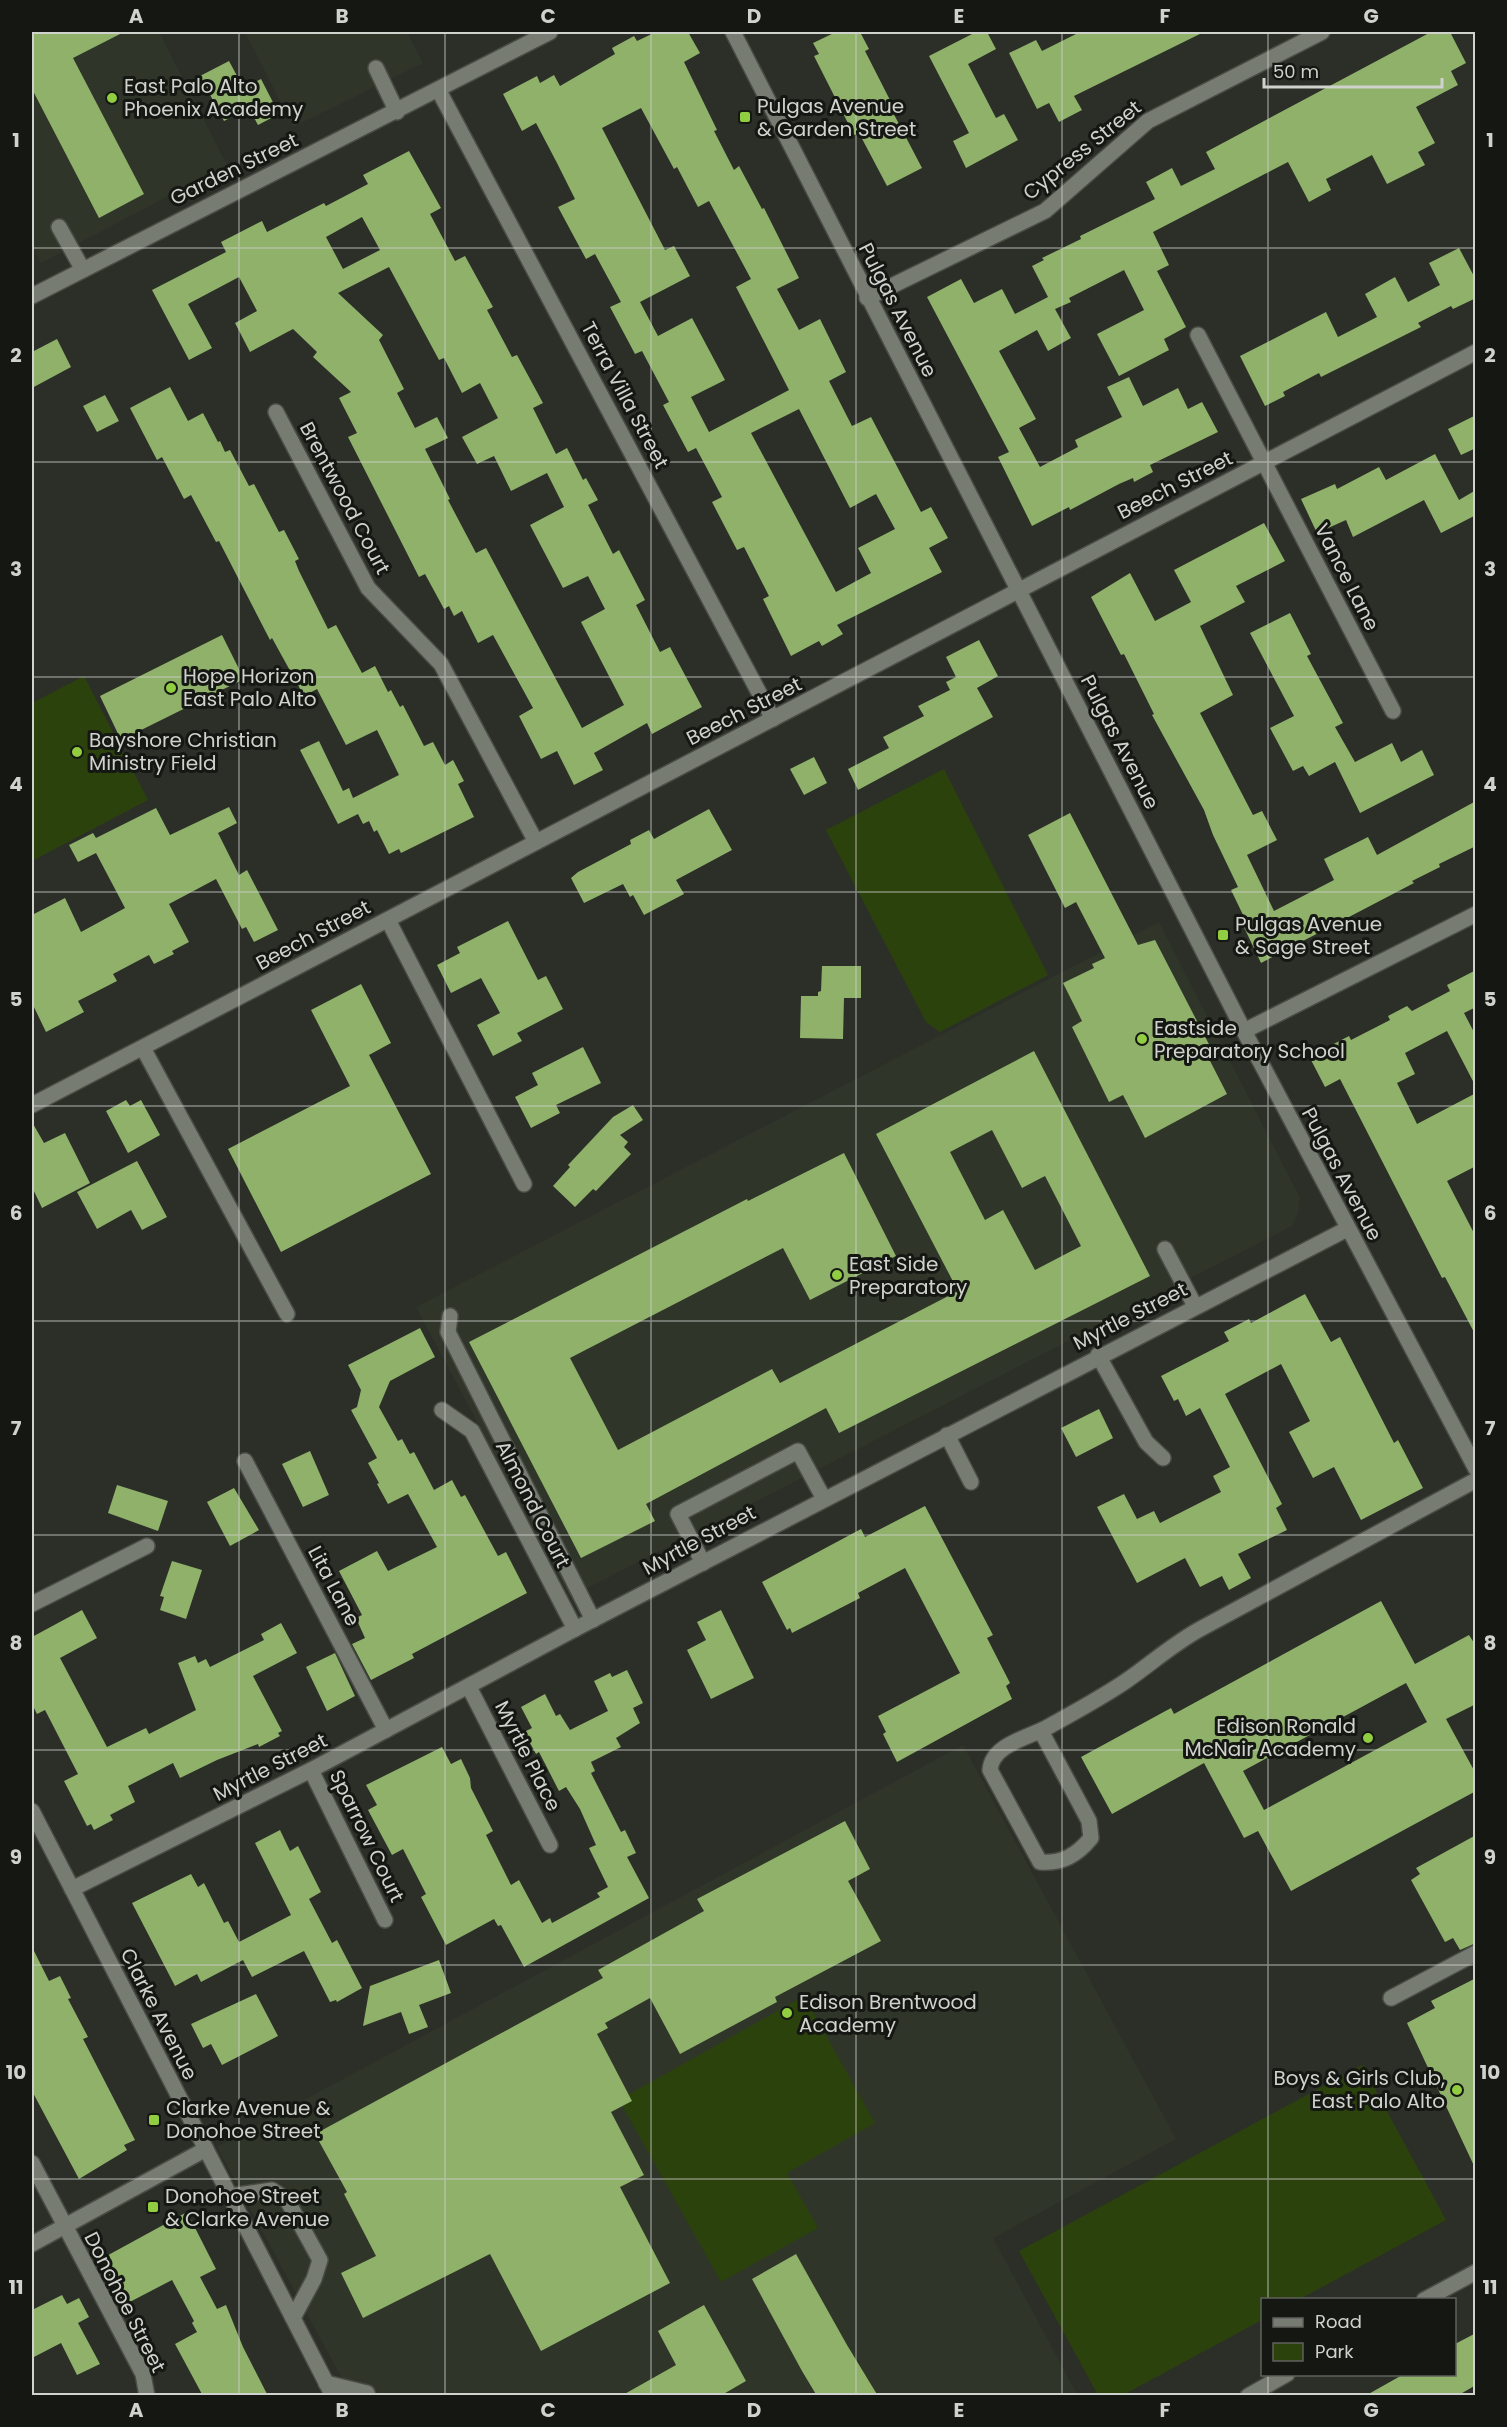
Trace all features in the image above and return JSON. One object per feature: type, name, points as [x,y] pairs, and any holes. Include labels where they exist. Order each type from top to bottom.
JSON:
[{"type":"street","name":"Garden Street","points":[[32,296],[439,91],[550,32]]},
{"type":"street","name":"Pulgas Avenue","points":[[733,32],[867,298],[1244,1031],[1476,1469]]},
{"type":"street","name":"Cypress Street","points":[[867,298],[1045,211],[1148,121],[1322,32]]},
{"type":"street","points":[[376,69],[397,112]]},
{"type":"street","name":"Terra Villa Street","points":[[439,91],[773,719]]},
{"type":"street","points":[[60,227],[83,270]]},
{"type":"street","name":"Vance Lane","points":[[1198,336],[1393,711]]},
{"type":"street","name":"Beech Street","points":[[32,1105],[1476,352]]},
{"type":"street","name":"Brentwood Court","points":[[276,412],[368,588],[441,664],[536,842]]},
{"type":"street","points":[[1244,1031],[1476,914]]},
{"type":"street","points":[[388,920],[524,1184]]},
{"type":"street","points":[[143,1048],[287,1314]]},
{"type":"street","name":"Myrtle Street","points":[[72,1889],[311,1770],[574,1629],[1347,1229]]},
{"type":"street","points":[[1165,1249],[1196,1306]]},
{"type":"street","points":[[450,1316],[448,1332],[593,1620]]},
{"type":"street","points":[[1098,1356],[1146,1442],[1163,1458]]},
{"type":"street","name":"Almond Court","points":[[442,1410],[472,1431],[574,1629]]},
{"type":"street","points":[[946,1435],[971,1482]]},
{"type":"street","points":[[703,1563],[678,1514],[798,1451],[824,1499]]},
{"type":"street","name":"Lita Lane","points":[[245,1461],[386,1730]]},
{"type":"street","points":[[1041,1731],[1089,1821],[1090,1838],[1082,1848],[1067,1858],[1053,1863],[1040,1862],[990,1770],[991,1759],[997,1752],[1041,1731],[1125,1682],[1177,1641],[1476,1480]]},
{"type":"street","points":[[32,1604],[147,1546]]},
{"type":"street","name":"Myrtle Place","points":[[469,1687],[550,1845]]},
{"type":"street","name":"Sparrow Court","points":[[311,1770],[385,1920]]},
{"type":"street","name":"Clarke Avenue","points":[[32,1812],[329,2389]]},
{"type":"street","points":[[1391,1998],[1476,1953]]},
{"type":"street","name":"Donohoe Street","points":[[32,2244],[206,2149]]},
{"type":"street","points":[[32,2163],[64,2227]]},
{"type":"street","points":[[230,2196],[272,2190],[287,2200],[320,2260],[314,2279],[293,2318]]},
{"type":"street","name":"Donohoe Street","points":[[64,2227],[143,2374],[147,2396]]},
{"type":"street","points":[[1428,2298],[1476,2272]]},
{"type":"street","points":[[1248,2396],[1283,2376]]},
{"type":"street","points":[[329,2389],[367,2393],[368,2396]]},
{"type":"shaded area","name":"East Palo Alto Phoenix Academy","points":[[32,32],[159,32],[227,165],[41,263],[32,246]]},
{"type":"shaded area","name":"East Palo Alto Phoenix Academy","points":[[245,32],[407,32],[423,63],[293,127]]},
{"type":"shaded area","name":"East Side Preparatory","points":[[1159,922],[1300,1198],[1298,1212],[1292,1226],[570,1597],[416,1307]]},
{"type":"shaded area","name":"Edison Brentwood Academy","points":[[963,1745],[1176,2139],[993,2238],[1078,2396],[351,2395],[217,2147]]},
{"type":"green space","name":"Bayshore Christian Ministry Field","points":[[84,676],[148,800],[34,860],[32,855],[32,703]]},
{"type":"green space","points":[[944,769],[1048,975],[940,1032],[926,1022],[826,830]]},
{"type":"green space","points":[[804,1996],[875,2123],[787,2173],[818,2228],[721,2282],[619,2100]]},
{"type":"green space","points":[[1362,2065],[1446,2220],[1302,2298],[1261,2298],[1261,2321],[1123,2395],[1098,2395],[1019,2251]]},
{"type":"building","points":[[32,32],[124,32],[73,58],[144,194],[99,218],[32,89]]},
{"type":"building","points":[[656,32],[688,32],[700,53],[684,62],[717,130],[714,131],[734,170],[739,166],[762,209],[764,208],[799,278],[777,289],[799,330],[820,319],[846,372],[829,381],[852,426],[871,417],[921,512],[931,507],[948,538],[929,548],[942,572],[837,625],[843,634],[822,646],[819,641],[791,656],[763,599],[769,596],[744,547],[737,550],[712,502],[722,497],[696,448],[688,452],[663,405],[669,402],[642,351],[635,354],[610,307],[621,302],[595,254],[586,259],[558,207],[575,199],[557,163],[536,123],[522,131],[503,94],[537,76],[540,83],[554,75],[560,86],[615,54],[612,48],[634,36],[637,41]],"holes":[[[641,108],[674,169],[677,167],[698,207],[709,201],[751,279],[736,287],[789,390],[709,432],[691,397],[725,380],[692,318],[658,336],[640,302],[690,276],[674,246],[665,250],[602,128]],[[799,409],[850,508],[876,494],[895,529],[858,548],[871,573],[836,592],[751,433]]]},
{"type":"building","points":[[836,32],[860,32],[869,49],[865,51],[891,102],[888,103],[922,168],[887,186],[859,133],[854,135],[814,56],[819,54],[813,43]]},
{"type":"building","points":[[976,32],[987,32],[996,49],[968,64],[996,118],[1004,114],[1018,140],[966,168],[953,141],[969,133],[929,56]]},
{"type":"building","points":[[1080,32],[1204,32],[1074,96],[1082,110],[1059,122],[1049,103],[1037,109],[1009,53],[1036,40],[1042,51]]},
{"type":"building","points":[[1431,32],[1450,32],[1466,63],[1451,71],[1458,85],[1416,107],[1435,143],[1418,152],[1425,165],[1387,184],[1372,155],[1326,179],[1331,190],[1309,202],[1288,162],[1153,232],[1169,265],[1157,271],[1186,327],[1164,339],[1169,350],[1119,376],[1097,334],[1144,310],[1124,270],[1069,298],[1071,302],[1055,309],[1071,338],[1048,351],[1037,330],[999,351],[1036,419],[1019,428],[1040,467],[1078,447],[1075,440],[1122,417],[1107,387],[1129,377],[1143,406],[1178,388],[1188,409],[1202,402],[1218,432],[1150,465],[1153,472],[1134,482],[1133,478],[1070,510],[1069,507],[1032,526],[998,457],[1009,452],[927,297],[961,279],[974,303],[1002,289],[1015,314],[1048,297],[1032,266],[1044,260],[1042,258],[1081,239],[1080,236],[1155,199],[1146,182],[1172,168],[1181,186],[1215,169],[1206,152]]},
{"type":"building","points":[[229,61],[242,85],[246,83],[247,86],[261,79],[279,114],[258,125],[249,108],[224,121],[200,76]]},
{"type":"building","points":[[409,151],[441,208],[430,214],[455,261],[465,256],[493,307],[487,310],[512,357],[517,355],[543,403],[533,408],[556,454],[567,448],[583,480],[586,478],[598,500],[588,505],[613,554],[619,550],[645,600],[636,605],[660,652],[670,647],[702,707],[652,734],[647,723],[594,753],[603,770],[574,785],[557,751],[541,759],[519,716],[533,708],[493,635],[478,643],[462,611],[454,616],[449,606],[444,609],[425,574],[419,577],[348,437],[357,433],[339,398],[351,392],[313,357],[317,352],[293,329],[250,352],[235,323],[257,311],[239,277],[188,304],[212,348],[189,360],[152,290],[226,252],[221,242],[262,221],[267,232],[324,203],[326,206],[368,184],[363,175]],"holes":[[[362,217],[380,250],[343,269],[326,237]],[[389,267],[439,360],[444,358],[462,393],[480,383],[498,418],[462,437],[477,464],[494,456],[511,491],[547,473],[564,507],[530,525],[563,588],[588,576],[605,609],[581,622],[624,705],[582,728],[486,548],[476,553],[448,500],[450,499],[425,449],[448,438],[437,417],[415,428],[397,393],[404,389],[379,340],[383,335],[338,293]]]},
{"type":"building","points":[[1459,248],[1476,280],[1476,298],[1453,309],[1451,306],[1418,323],[1421,327],[1321,377],[1319,373],[1283,392],[1285,396],[1265,406],[1240,356],[1326,312],[1338,337],[1377,317],[1365,294],[1395,277],[1408,302],[1440,285],[1429,263]]},
{"type":"building","points":[[57,339],[71,367],[32,388],[32,352]]},
{"type":"building","points":[[170,387],[188,421],[203,413],[225,452],[230,450],[249,486],[254,484],[279,532],[284,530],[299,559],[295,561],[299,571],[328,629],[336,625],[362,673],[375,666],[388,692],[391,690],[400,707],[403,705],[424,746],[433,742],[445,765],[453,760],[464,781],[458,784],[474,817],[401,853],[399,849],[389,854],[377,830],[374,832],[369,821],[363,824],[358,814],[338,824],[300,750],[319,741],[343,791],[349,788],[353,798],[399,775],[377,730],[346,745],[317,689],[304,696],[272,638],[270,640],[219,541],[216,542],[191,495],[184,499],[162,457],[157,460],[130,408]]},
{"type":"building","points":[[105,395],[119,421],[97,432],[83,406]]},
{"type":"building","points":[[1476,415],[1476,448],[1461,455],[1448,429]]},
{"type":"building","points":[[1435,454],[1459,500],[1476,490],[1476,515],[1441,533],[1424,500],[1353,537],[1346,520],[1317,533],[1301,499],[1335,484],[1337,489],[1379,467],[1386,480]]},
{"type":"building","points":[[1264,523],[1285,561],[1236,586],[1245,602],[1200,626],[1233,695],[1200,713],[1253,815],[1262,811],[1277,840],[1247,855],[1274,911],[1334,880],[1324,859],[1368,837],[1377,855],[1476,801],[1476,846],[1439,864],[1440,867],[1412,881],[1414,883],[1261,963],[1241,921],[1245,919],[1231,890],[1238,887],[1213,835],[1204,810],[1152,715],[1154,714],[1124,654],[1121,655],[1091,597],[1130,573],[1155,621],[1191,602],[1174,570]]},
{"type":"building","points":[[1290,613],[1311,654],[1307,656],[1343,723],[1335,727],[1355,762],[1392,743],[1401,762],[1422,750],[1434,775],[1360,813],[1335,762],[1309,776],[1303,766],[1293,771],[1270,728],[1294,716],[1250,633]]},
{"type":"building","name":"Hope Horizon East Palo Alto","points":[[222,635],[244,679],[121,740],[100,696]]},
{"type":"building","points":[[979,640],[998,676],[977,688],[993,717],[858,790],[848,769],[889,748],[883,737],[924,716],[918,706],[950,690],[946,682],[956,677],[946,657]]},
{"type":"building","points":[[814,757],[827,783],[804,795],[790,769]]},
{"type":"building","points":[[229,807],[237,823],[218,833],[239,875],[247,870],[278,930],[254,942],[246,927],[242,929],[216,879],[169,904],[189,942],[172,951],[174,954],[154,964],[149,955],[113,974],[117,981],[78,1001],[84,1012],[46,1032],[32,1003],[32,915],[65,898],[81,932],[125,908],[96,853],[78,862],[69,845],[93,833],[96,838],[156,808],[170,835]]},
{"type":"building","points":[[709,809],[732,850],[676,880],[684,894],[644,915],[633,895],[630,897],[623,884],[584,903],[571,878],[578,872],[631,844],[630,840],[649,830],[654,839]]},
{"type":"building","name":"Eastside Preparatory School","points":[[1070,813],[1138,945],[1155,940],[1213,1052],[1207,1055],[1227,1094],[1145,1138],[1123,1095],[1109,1102],[1072,1027],[1082,1021],[1063,983],[1094,968],[1092,964],[1105,958],[1076,902],[1065,908],[1028,835]]},
{"type":"building","points":[[508,921],[538,980],[546,976],[563,1009],[517,1033],[522,1041],[493,1056],[477,1025],[500,1013],[481,978],[451,993],[437,965],[460,953],[457,947]]},
{"type":"building","points":[[822,966],[861,966],[861,998],[844,998],[843,1039],[800,1038],[801,996],[818,996],[818,992],[821,991]]},
{"type":"building","points":[[1476,970],[1476,1007],[1464,1013],[1476,1036],[1476,1087],[1447,1031],[1405,1053],[1415,1074],[1397,1083],[1417,1124],[1476,1093],[1476,1166],[1447,1181],[1476,1237],[1476,1336],[1445,1277],[1442,1278],[1340,1079],[1325,1087],[1311,1060],[1328,1052],[1326,1048],[1349,1036],[1351,1040],[1390,1020],[1388,1016],[1407,1006],[1412,1011],[1450,991],[1447,985]]},
{"type":"building","points":[[361,984],[391,1043],[369,1055],[431,1174],[281,1252],[228,1149],[350,1086],[311,1010]]},
{"type":"building","points":[[583,1047],[601,1083],[556,1105],[560,1113],[531,1128],[515,1097],[538,1085],[532,1073]]},
{"type":"building","points":[[1034,1051],[1150,1276],[839,1433],[826,1408],[646,1504],[655,1521],[581,1558],[469,1342],[747,1199],[748,1201],[844,1153],[896,1256],[810,1300],[783,1248],[570,1358],[618,1450],[772,1369],[780,1383],[958,1291],[876,1134]],"holes":[[[992,1130],[1022,1188],[1045,1176],[1081,1246],[1035,1270],[1003,1210],[985,1220],[950,1152]]]},
{"type":"building","points":[[126,1100],[130,1106],[141,1100],[160,1135],[128,1153],[106,1111]]},
{"type":"building","points":[[633,1105],[643,1120],[620,1135],[628,1142],[624,1147],[631,1154],[596,1191],[593,1189],[575,1207],[553,1186],[570,1167],[568,1165],[613,1117]]},
{"type":"building","points":[[32,1122],[44,1143],[65,1133],[90,1183],[42,1208],[32,1187]]},
{"type":"building","points":[[137,1161],[167,1217],[142,1230],[131,1210],[97,1229],[77,1192]]},
{"type":"building","points":[[1305,1294],[1331,1342],[1340,1337],[1394,1443],[1398,1440],[1423,1488],[1361,1520],[1334,1467],[1313,1478],[1289,1432],[1310,1421],[1281,1364],[1225,1394],[1282,1504],[1276,1508],[1287,1530],[1238,1554],[1251,1578],[1229,1590],[1222,1576],[1200,1587],[1185,1558],[1137,1583],[1097,1507],[1124,1494],[1137,1519],[1154,1511],[1160,1523],[1221,1492],[1213,1476],[1230,1467],[1200,1408],[1186,1416],[1178,1399],[1174,1401],[1161,1376],[1229,1341],[1224,1332],[1249,1319],[1251,1323]]},
{"type":"building","points":[[420,1328],[435,1357],[390,1381],[379,1407],[398,1441],[402,1439],[410,1454],[414,1452],[434,1490],[452,1480],[461,1497],[465,1495],[498,1556],[506,1552],[527,1593],[412,1654],[414,1658],[371,1680],[352,1644],[365,1638],[356,1618],[362,1615],[339,1571],[377,1551],[388,1571],[437,1547],[408,1494],[388,1504],[377,1484],[379,1483],[368,1463],[377,1458],[351,1410],[357,1407],[361,1390],[348,1365]]},
{"type":"building","points":[[1099,1409],[1113,1438],[1076,1457],[1061,1428]]},
{"type":"building","points":[[310,1451],[329,1495],[303,1507],[282,1464]]},
{"type":"building","points":[[117,1485],[168,1501],[158,1531],[108,1513]]},
{"type":"building","points":[[234,1488],[259,1530],[230,1546],[207,1502]]},
{"type":"building","points":[[925,1506],[993,1635],[987,1638],[1010,1683],[1006,1686],[1012,1699],[897,1762],[883,1734],[886,1732],[878,1716],[960,1673],[905,1568],[858,1593],[860,1598],[792,1633],[790,1628],[787,1630],[762,1582],[861,1529],[865,1537]]},
{"type":"building","points":[[172,1561],[202,1570],[186,1619],[160,1610],[164,1597],[160,1596]]},
{"type":"building","points":[[1381,1601],[1415,1664],[1469,1635],[1476,1646],[1476,1704],[1446,1719],[1476,1774],[1476,1791],[1291,1891],[1258,1831],[1244,1838],[1204,1763],[1112,1814],[1081,1757],[1171,1708],[1174,1714]],"holes":[[[1406,1683],[1427,1722],[1264,1810],[1243,1771]]]},
{"type":"building","points":[[82,1610],[97,1638],[60,1658],[107,1747],[146,1728],[149,1734],[196,1710],[178,1663],[195,1656],[198,1663],[206,1659],[210,1667],[264,1640],[261,1634],[281,1623],[297,1653],[253,1676],[282,1731],[278,1733],[280,1736],[259,1747],[258,1744],[217,1760],[180,1778],[173,1763],[128,1786],[135,1802],[110,1815],[113,1820],[94,1830],[91,1824],[87,1826],[64,1781],[78,1774],[45,1710],[37,1714],[32,1704],[32,1637]]},
{"type":"building","points":[[721,1610],[754,1678],[711,1699],[687,1650],[706,1640],[697,1622]]},
{"type":"building","points":[[335,1653],[355,1696],[327,1711],[306,1667]]},
{"type":"building","points":[[627,1670],[643,1703],[633,1708],[640,1723],[616,1738],[621,1747],[591,1762],[595,1771],[591,1773],[621,1832],[625,1830],[636,1853],[627,1857],[649,1898],[524,1967],[501,1925],[498,1926],[494,1919],[446,1945],[421,1897],[426,1894],[403,1849],[392,1855],[368,1810],[377,1805],[366,1785],[442,1747],[451,1764],[461,1759],[470,1778],[471,1788],[493,1831],[486,1835],[511,1885],[519,1880],[542,1923],[550,1918],[552,1923],[600,1897],[597,1893],[608,1887],[589,1848],[596,1845],[580,1809],[566,1787],[559,1791],[539,1752],[536,1754],[524,1732],[532,1728],[521,1707],[545,1694],[556,1716],[560,1714],[570,1730],[608,1711],[594,1681],[610,1673],[612,1677]]},
{"type":"building","points":[[845,1821],[870,1869],[848,1881],[881,1941],[775,1997],[777,2002],[680,2054],[650,1998],[605,2023],[608,2028],[597,2034],[632,2101],[611,2112],[644,2175],[620,2187],[670,2283],[541,2351],[490,2254],[363,2318],[341,2273],[376,2256],[344,2194],[347,2192],[315,2134],[603,1978],[598,1970],[704,1911],[697,1899]]},
{"type":"building","points":[[280,1830],[290,1851],[298,1846],[321,1892],[309,1899],[332,1943],[337,1940],[362,1988],[337,2002],[336,2000],[330,2002],[304,1951],[252,1977],[243,1960],[201,1982],[197,1974],[175,1986],[132,1903],[191,1874],[198,1887],[204,1883],[224,1923],[228,1921],[239,1942],[291,1915],[255,1843]]},
{"type":"building","points":[[1476,1835],[1476,1943],[1460,1950],[1453,1938],[1445,1942],[1411,1880],[1420,1874],[1416,1868]]},
{"type":"building","points":[[32,1947],[49,1981],[60,1976],[71,1998],[68,1999],[88,2037],[83,2039],[135,2140],[124,2145],[127,2150],[79,2179],[32,2091]]},
{"type":"building","points":[[439,1960],[451,1993],[419,2005],[428,2027],[409,2034],[401,2012],[363,2026],[370,1986]]},
{"type":"building","name":"Boys & Girls Club, East Palo Alto","points":[[1476,1978],[1476,2170],[1407,2023],[1435,2008],[1431,2001]]},
{"type":"building","points":[[256,1994],[278,2036],[222,2065],[211,2044],[203,2048],[191,2024]]},
{"type":"building","points":[[187,2212],[216,2269],[200,2277],[217,2309],[226,2305],[243,2347],[268,2396],[203,2396],[175,2344],[197,2332],[192,2323],[194,2321],[172,2280],[124,2305],[101,2259]]},
{"type":"building","points":[[796,2254],[878,2396],[817,2396],[802,2371],[752,2279]]},
{"type":"building","points":[[62,2295],[67,2304],[79,2298],[89,2317],[78,2323],[100,2364],[77,2375],[61,2343],[32,2358],[32,2310]]},
{"type":"building","points":[[704,2305],[746,2381],[720,2396],[621,2396],[676,2365],[658,2331]]},
{"type":"building","points":[[1476,2333],[1476,2385],[1457,2396],[1365,2396],[1400,2376],[1456,2376],[1456,2343]]},
{"type":"place","name":"East Palo Alto Phoenix Academy","points":[[112,98]]},
{"type":"place","name":"Pulgas Avenue & Garden Street","points":[[745,117]]},
{"type":"place","name":"Hope Horizon East Palo Alto","points":[[171,688]]},
{"type":"place","name":"Bayshore Christian Ministry Field","points":[[77,752]]},
{"type":"place","name":"Pulgas Avenue & Sage Street","points":[[1223,935]]},
{"type":"place","name":"Eastside Preparatory School","points":[[1142,1039]]},
{"type":"place","name":"East Side Preparatory","points":[[837,1275]]},
{"type":"place","name":"Edison Ronald McNair Academy","points":[[1368,1738]]},
{"type":"place","name":"Edison Brentwood Academy","points":[[787,2013]]},
{"type":"place","name":"Boys & Girls Club, East Palo Alto","points":[[1457,2090]]},
{"type":"place","name":"Clarke Avenue & Donohoe Street","points":[[154,2120]]},
{"type":"place","name":"Donohoe Street & Clarke Avenue","points":[[153,2207]]}]
